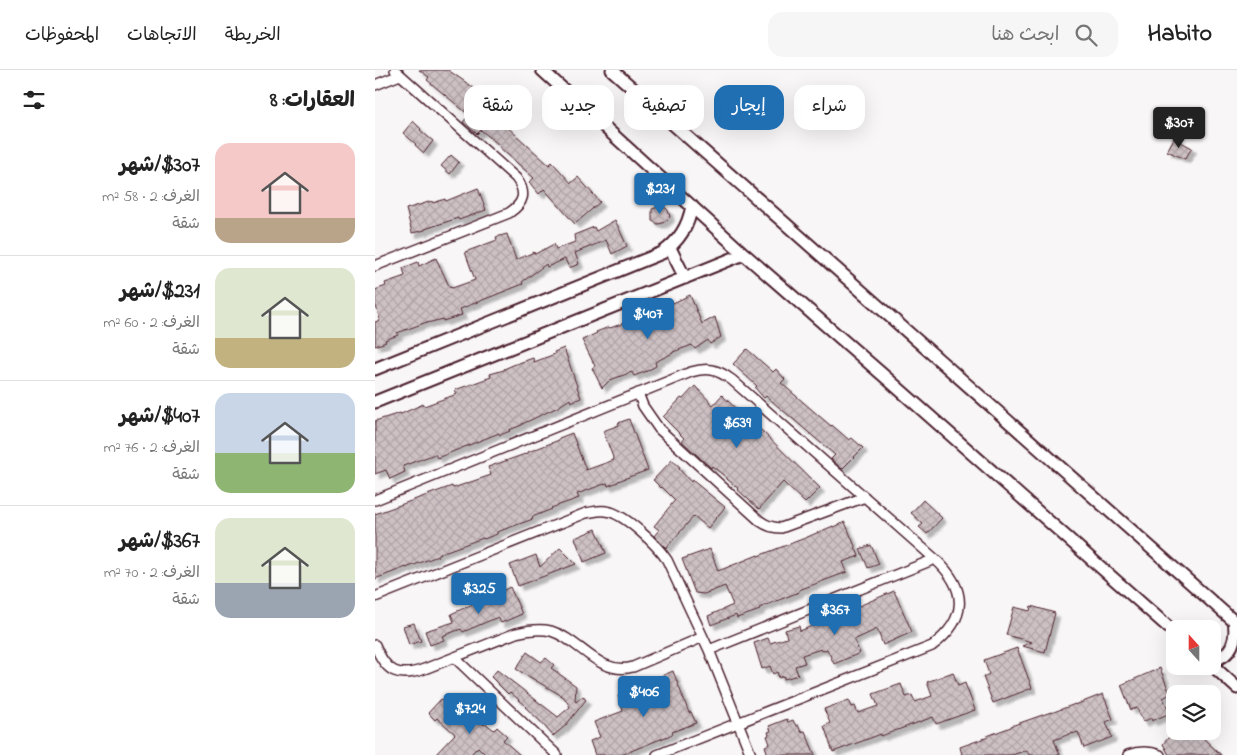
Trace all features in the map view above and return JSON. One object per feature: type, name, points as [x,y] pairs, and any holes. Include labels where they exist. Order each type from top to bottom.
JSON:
[{"type":"street","points":[[542,70],[744,254],[899,388],[1166,625]]},
{"type":"street","points":[[612,70],[1235,622],[1237,635],[1235,642],[1228,654],[1221,658]]},
{"type":"street","points":[[375,85],[397,72],[516,178],[522,187],[523,197],[518,207],[509,213],[375,266]]},
{"type":"street","points":[[375,369],[653,258],[670,248],[677,241],[687,224],[692,206]]},
{"type":"street","points":[[670,248],[685,278]]},
{"type":"street","points":[[375,402],[744,254]]},
{"type":"street","points":[[375,500],[691,372],[701,369],[712,369],[723,373],[732,380],[945,568],[953,579],[959,592],[960,604],[957,616],[943,638],[932,646],[657,755]]},
{"type":"street","points":[[638,393],[643,406],[659,430],[766,525],[781,528],[865,497]]},
{"type":"street","points":[[375,597],[586,513],[607,511],[617,514],[655,544],[665,557],[709,650],[751,755]]},
{"type":"street","points":[[709,650],[935,559]]},
{"type":"street","points":[[375,645],[380,658],[387,666],[396,672],[406,674],[417,672],[455,658],[516,633],[541,629],[559,635],[607,666],[625,669],[703,637]]},
{"type":"street","points":[[455,658],[557,755]]},
{"type":"street","points":[[1221,673],[1237,688]]},
{"type":"street","points":[[1128,755],[1140,752],[1160,755]]},
{"type":"building","points":[[419,70],[448,70],[470,85],[464,85],[464,111],[427,80],[429,77]]},
{"type":"building","points":[[413,121],[433,141],[424,153],[403,133]]},
{"type":"building","points":[[472,130],[481,130],[477,134]]},
{"type":"building","points":[[481,130],[510,130],[549,165],[552,162],[571,183],[578,177],[600,202],[575,224],[544,189],[539,194],[529,182],[534,178]]},
{"type":"building","points":[[1174,138],[1192,148],[1185,159],[1167,151]]},
{"type":"building","points":[[451,155],[459,162],[450,174],[441,166]]},
{"type":"building","points":[[478,188],[486,210],[459,220],[458,218],[412,233],[406,209],[432,201],[433,203],[445,199],[446,201]]},
{"type":"building","points":[[661,206],[668,210],[670,217],[663,223],[658,224],[652,221],[652,209]]},
{"type":"building","points":[[615,220],[627,246],[612,254],[606,240],[575,253],[579,264],[569,268],[565,259],[547,267],[546,264],[522,282],[523,284],[460,309],[462,315],[443,321],[443,319],[427,322],[397,333],[398,335],[375,346],[375,322],[380,320],[375,303],[375,290],[386,286],[385,283],[405,276],[403,268],[418,262],[419,266],[436,258],[450,288],[452,288],[475,280],[465,252],[497,240],[496,237],[507,234],[516,260],[534,252],[535,254],[554,244],[556,249],[575,242],[574,235],[594,227],[596,231]]},
{"type":"building","points":[[690,295],[702,324],[715,317],[721,337],[710,344],[708,340],[695,349],[692,345],[673,352],[655,362],[656,366],[647,371],[634,376],[632,372],[610,380],[602,388],[592,368],[595,366],[582,340],[596,332],[627,322],[672,301],[673,303]]},
{"type":"building","points":[[564,348],[581,398],[571,402],[570,399],[558,407],[500,435],[499,433],[437,458],[435,454],[403,466],[405,472],[390,479],[386,470],[375,474],[375,421],[457,394],[455,390],[491,377],[490,374],[533,358],[534,362],[555,354],[554,352]]},
{"type":"building","points":[[747,349],[773,372],[776,369],[785,379],[781,383],[818,415],[849,440],[852,438],[863,448],[842,469],[831,459],[835,455],[766,396],[764,398],[755,388],[757,386],[733,364]]},
{"type":"building","points":[[695,386],[713,405],[722,395],[756,428],[758,427],[820,488],[805,503],[783,482],[759,509],[727,478],[712,466],[711,468],[682,441],[684,438],[663,417]]},
{"type":"building","points":[[629,419],[648,470],[608,486],[607,483],[577,494],[579,498],[551,508],[532,517],[533,519],[375,579],[375,514],[452,486],[453,488],[491,475],[488,467],[528,453],[572,433],[586,470],[614,460],[603,431]]},
{"type":"building","points":[[672,460],[691,482],[692,480],[725,507],[708,528],[694,516],[666,548],[654,536],[659,530],[654,526],[675,500],[653,480]]},
{"type":"building","points":[[923,500],[942,518],[927,534],[919,527],[923,524],[911,513]]},
{"type":"building","points":[[845,522],[859,556],[843,562],[847,572],[799,590],[799,592],[759,608],[760,610],[737,618],[736,615],[711,625],[708,616],[733,605],[725,586],[704,594],[695,593],[682,559],[710,549],[718,571]]},
{"type":"building","points":[[596,529],[606,553],[584,562],[575,538]]},
{"type":"building","points":[[871,545],[879,564],[868,568],[860,549]]},
{"type":"building","points":[[560,548],[576,564],[518,586],[510,565],[536,555],[540,567]]},
{"type":"building","points":[[510,587],[522,614],[501,623],[498,617],[463,632],[461,629],[442,636],[444,640],[430,645],[425,631],[454,622],[451,614]]},
{"type":"building","points":[[894,591],[912,632],[883,645],[877,629],[854,640],[860,653],[834,664],[827,649],[802,655],[805,663],[795,666],[798,675],[784,679],[784,676],[779,678],[777,672],[773,674],[770,666],[762,669],[754,643],[768,638],[770,643],[787,638],[785,630],[799,626],[800,631]]},
{"type":"building","points":[[1031,606],[1055,613],[1045,652],[1022,646],[1032,642],[1006,635],[1014,607],[1030,611]]},
{"type":"building","points":[[414,623],[421,641],[409,645],[403,626]]},
{"type":"building","points":[[1017,648],[1032,688],[993,703],[983,677],[989,674],[984,660]]},
{"type":"building","points":[[527,652],[541,662],[546,658],[554,665],[551,668],[576,686],[576,702],[583,696],[586,700],[565,726],[553,736],[526,706],[510,692],[508,694],[491,677],[497,670],[558,717],[570,707],[564,697],[516,669]]},
{"type":"building","points":[[1160,668],[1167,685],[1166,696],[1163,698],[1166,704],[1166,715],[1152,721],[1151,718],[1143,722],[1137,708],[1131,710],[1121,685]]},
{"type":"building","points":[[673,671],[689,713],[691,712],[696,723],[621,755],[595,755],[590,741],[600,737],[594,722],[623,711],[618,696],[635,690]]},
{"type":"building","points":[[953,672],[958,686],[965,683],[975,710],[936,724],[933,717],[833,752],[824,726],[830,723],[824,709],[849,700],[852,707],[855,706],[858,713],[878,706],[873,694],[901,684],[906,697],[912,695],[915,702],[932,696],[927,682]]},
{"type":"building","points":[[1103,694],[1113,719],[1106,722],[1112,737],[1084,748],[1078,732],[1072,733],[1054,740],[1060,755],[1029,755],[1027,750],[1012,755],[962,755],[960,747],[1011,726]]},
{"type":"building","points":[[441,699],[470,724],[476,718],[494,730],[497,727],[507,736],[503,740],[520,755],[486,755],[478,747],[470,755],[435,755],[455,734],[437,718],[435,720],[428,713]]},
{"type":"building","points":[[787,719],[788,722],[793,720],[801,732],[805,731],[815,755],[768,755],[765,746],[770,744],[767,736],[769,735],[768,732],[771,731],[769,726]]},
{"type":"building","points":[[1166,740],[1205,740],[1221,755],[1169,755],[1163,744]]}]
